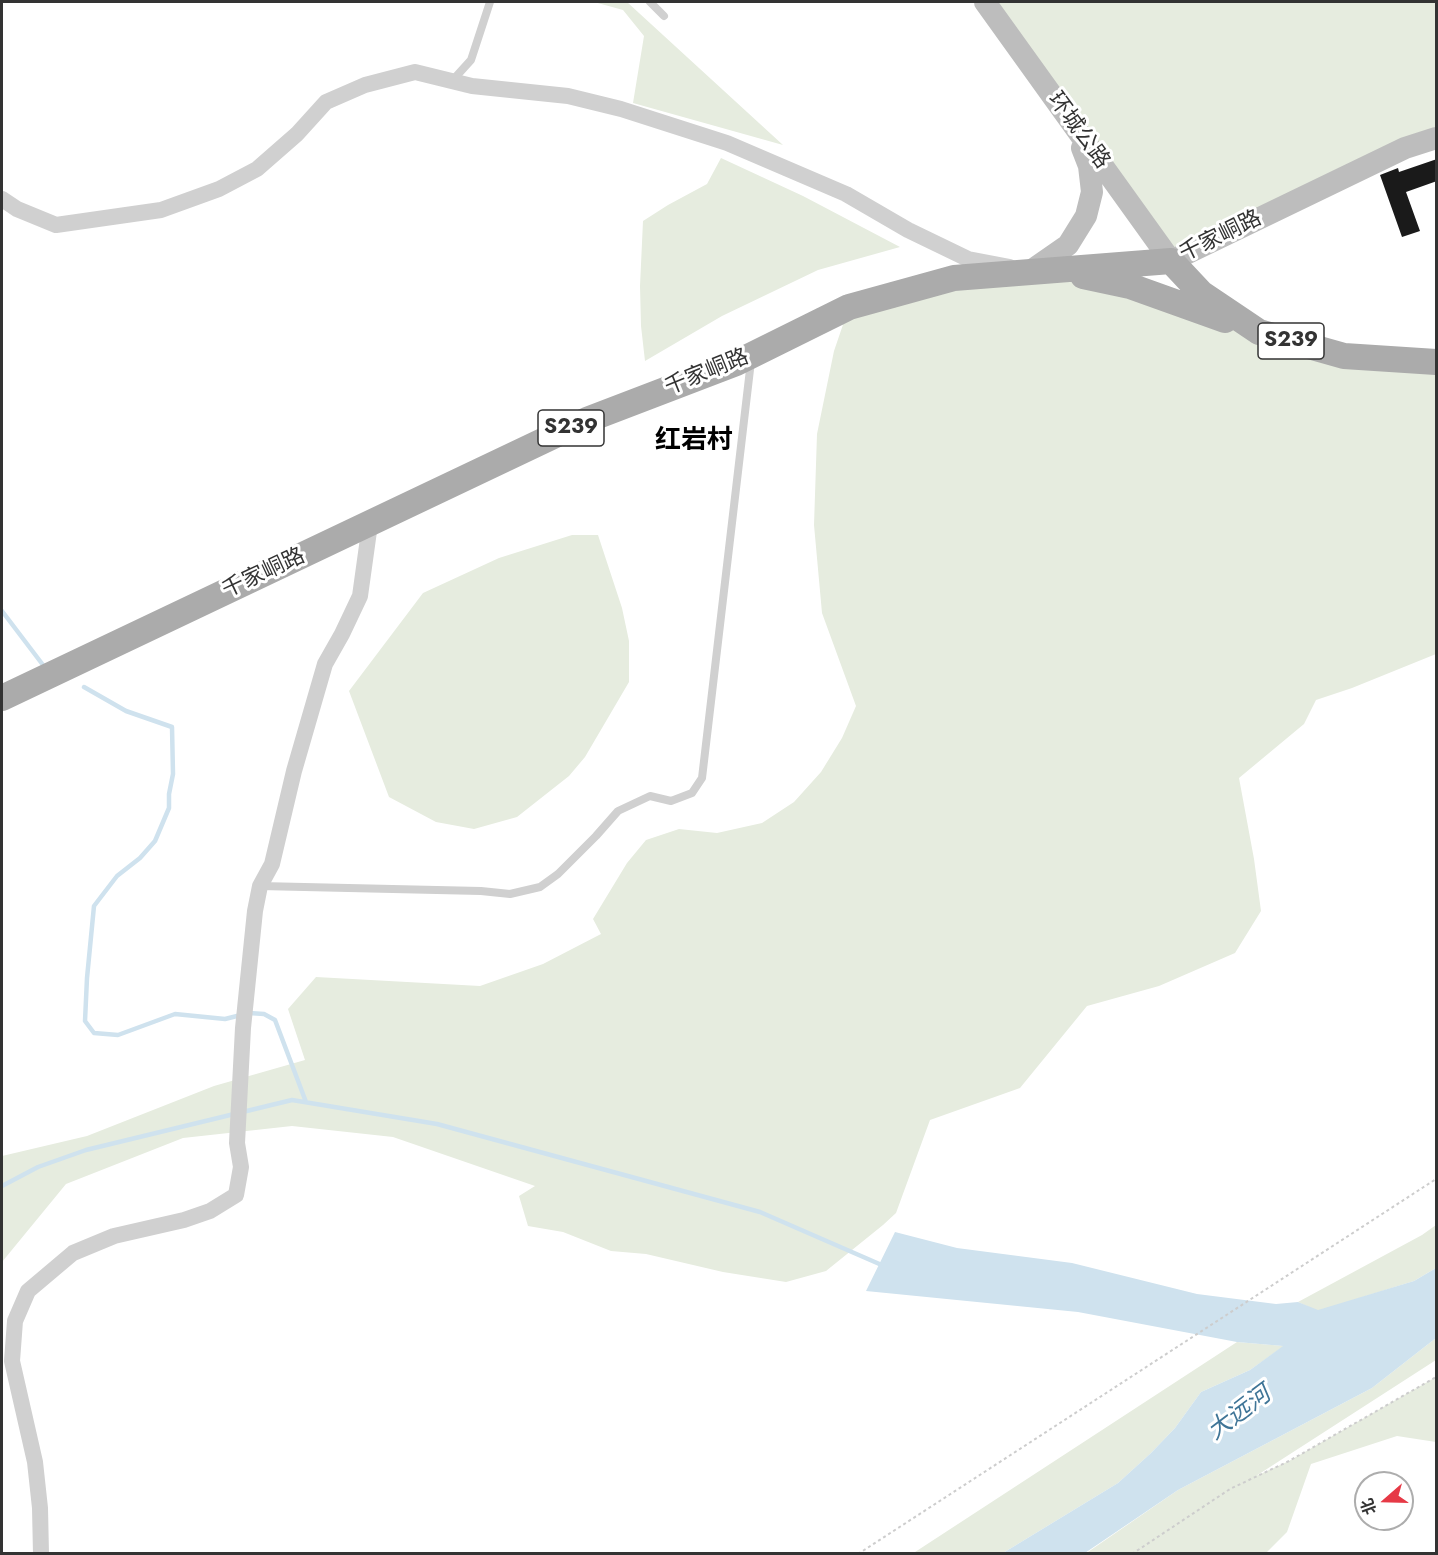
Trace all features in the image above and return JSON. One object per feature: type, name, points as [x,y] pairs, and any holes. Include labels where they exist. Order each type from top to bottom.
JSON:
[{"type":"main road","name":"环城公路","points":[[985,2],[1171,261]]},
{"type":"main road","points":[[1032,270],[1068,245],[1086,216],[1092,192],[1089,166],[1074,127]]},
{"type":"main road","name":"千家峒路","points":[[2,698],[587,420],[736,363],[849,307],[954,278],[1032,270],[1171,261],[1406,148],[1437,138]]},
{"type":"main road","name":"S239","points":[[1171,261],[1201,293],[1259,332]]},
{"type":"main road","name":"S239","points":[[1032,270],[1092,277],[1130,286],[1259,332],[1344,356],[1437,362]]},
{"type":"street","points":[[2,199],[56,225],[161,210],[219,189],[257,169],[297,134],[326,102],[365,85],[415,72],[472,86],[568,96],[621,109],[727,143],[846,194],[908,230],[968,259],[1032,270]]},
{"type":"street","points":[[41,1554],[40,1508],[35,1462],[12,1361],[15,1321],[28,1291],[73,1253],[114,1236],[184,1220],[210,1211],[236,1195],[241,1167],[237,1143],[244,1024],[255,911],[260,886],[272,864],[288,793],[325,664],[360,596],[370,524]]},
{"type":"lane","points":[[452,81],[471,60],[490,2]]},
{"type":"lane","points":[[650,2],[664,16]]},
{"type":"lane","points":[[260,886],[481,891],[510,894],[540,887],[558,874],[618,811],[651,796],[671,801],[692,793],[702,778],[752,355]]},
{"type":"path","points":[[858,1554],[1437,1179]]},
{"type":"path","points":[[1132,1554],[1230,1489],[1289,1461],[1437,1377]]},
{"type":"shaded area","points":[[594,2],[627,2],[783,145],[633,103],[644,36],[623,10]]},
{"type":"shaded area","points":[[985,2],[1436,2],[1436,138],[1171,261]]},
{"type":"shaded area","points":[[721,158],[803,196],[900,247],[818,270],[722,316],[645,361],[640,286],[643,221],[707,184]]},
{"type":"shaded area","points":[[1032,270],[1259,332],[1436,362],[1436,654],[1316,700],[1304,724],[1239,778],[1261,911],[1235,953],[1159,986],[1087,1006],[1020,1088],[930,1120],[896,1213],[826,1271],[786,1282],[723,1272],[646,1254],[611,1251],[563,1232],[528,1226],[519,1196],[535,1186],[393,1137],[292,1126],[183,1138],[66,1184],[2,1262],[2,1156],[87,1136],[214,1086],[305,1060],[288,1009],[316,977],[480,986],[543,964],[601,934],[593,919],[627,863],[646,840],[679,829],[717,833],[762,823],[794,802],[821,772],[842,738],[856,706],[822,613],[814,525],[817,434],[834,351],[849,307]]},
{"type":"shaded area","points":[[572,535],[598,535],[622,608],[629,641],[629,682],[585,757],[569,776],[517,817],[474,829],[436,822],[389,797],[349,691],[423,593],[499,558]]},
{"type":"shaded area","points":[[1436,1225],[1436,1268],[1414,1281],[1318,1311],[1298,1302],[1422,1235]]},
{"type":"shaded area","points":[[1436,1338],[1436,1360],[1256,1476],[1289,1461],[1436,1377],[1436,1442],[1397,1436],[1311,1464],[1287,1532],[1266,1553],[1085,1554],[1178,1490],[1372,1388]]},
{"type":"shaded area","points":[[1237,1342],[1284,1346],[1250,1370],[1201,1392],[1175,1428],[1118,1483],[1003,1553],[912,1554]]},
{"type":"water","name":"大远河","points":[[895,1232],[957,1248],[1072,1263],[1197,1294],[1276,1304],[1298,1302],[1318,1310],[1414,1281],[1436,1268],[1436,1338],[1372,1388],[1178,1490],[1085,1553],[1003,1553],[1118,1483],[1175,1428],[1201,1392],[1250,1370],[1283,1346],[1237,1342],[1078,1312],[866,1291]]},
{"type":"building","points":[[1437,159],[1437,181],[1406,192],[1420,231],[1402,237],[1380,175],[1398,168],[1399,172]]},
{"type":"waterway","points":[[2,611],[43,665]]},
{"type":"waterway","points":[[84,687],[126,711],[172,727],[173,774],[169,808],[155,841],[140,858],[117,876],[94,906],[85,1021],[94,1033],[118,1035],[175,1014],[225,1019],[241,1015]]},
{"type":"waterway","points":[[249,1013],[264,1014],[275,1020],[306,1102]]},
{"type":"waterway","points":[[2,1186],[38,1167],[86,1150],[292,1100],[437,1124],[760,1212],[884,1266]]},
{"type":"district","name":"红岩村","points":[[694,442]]}]
